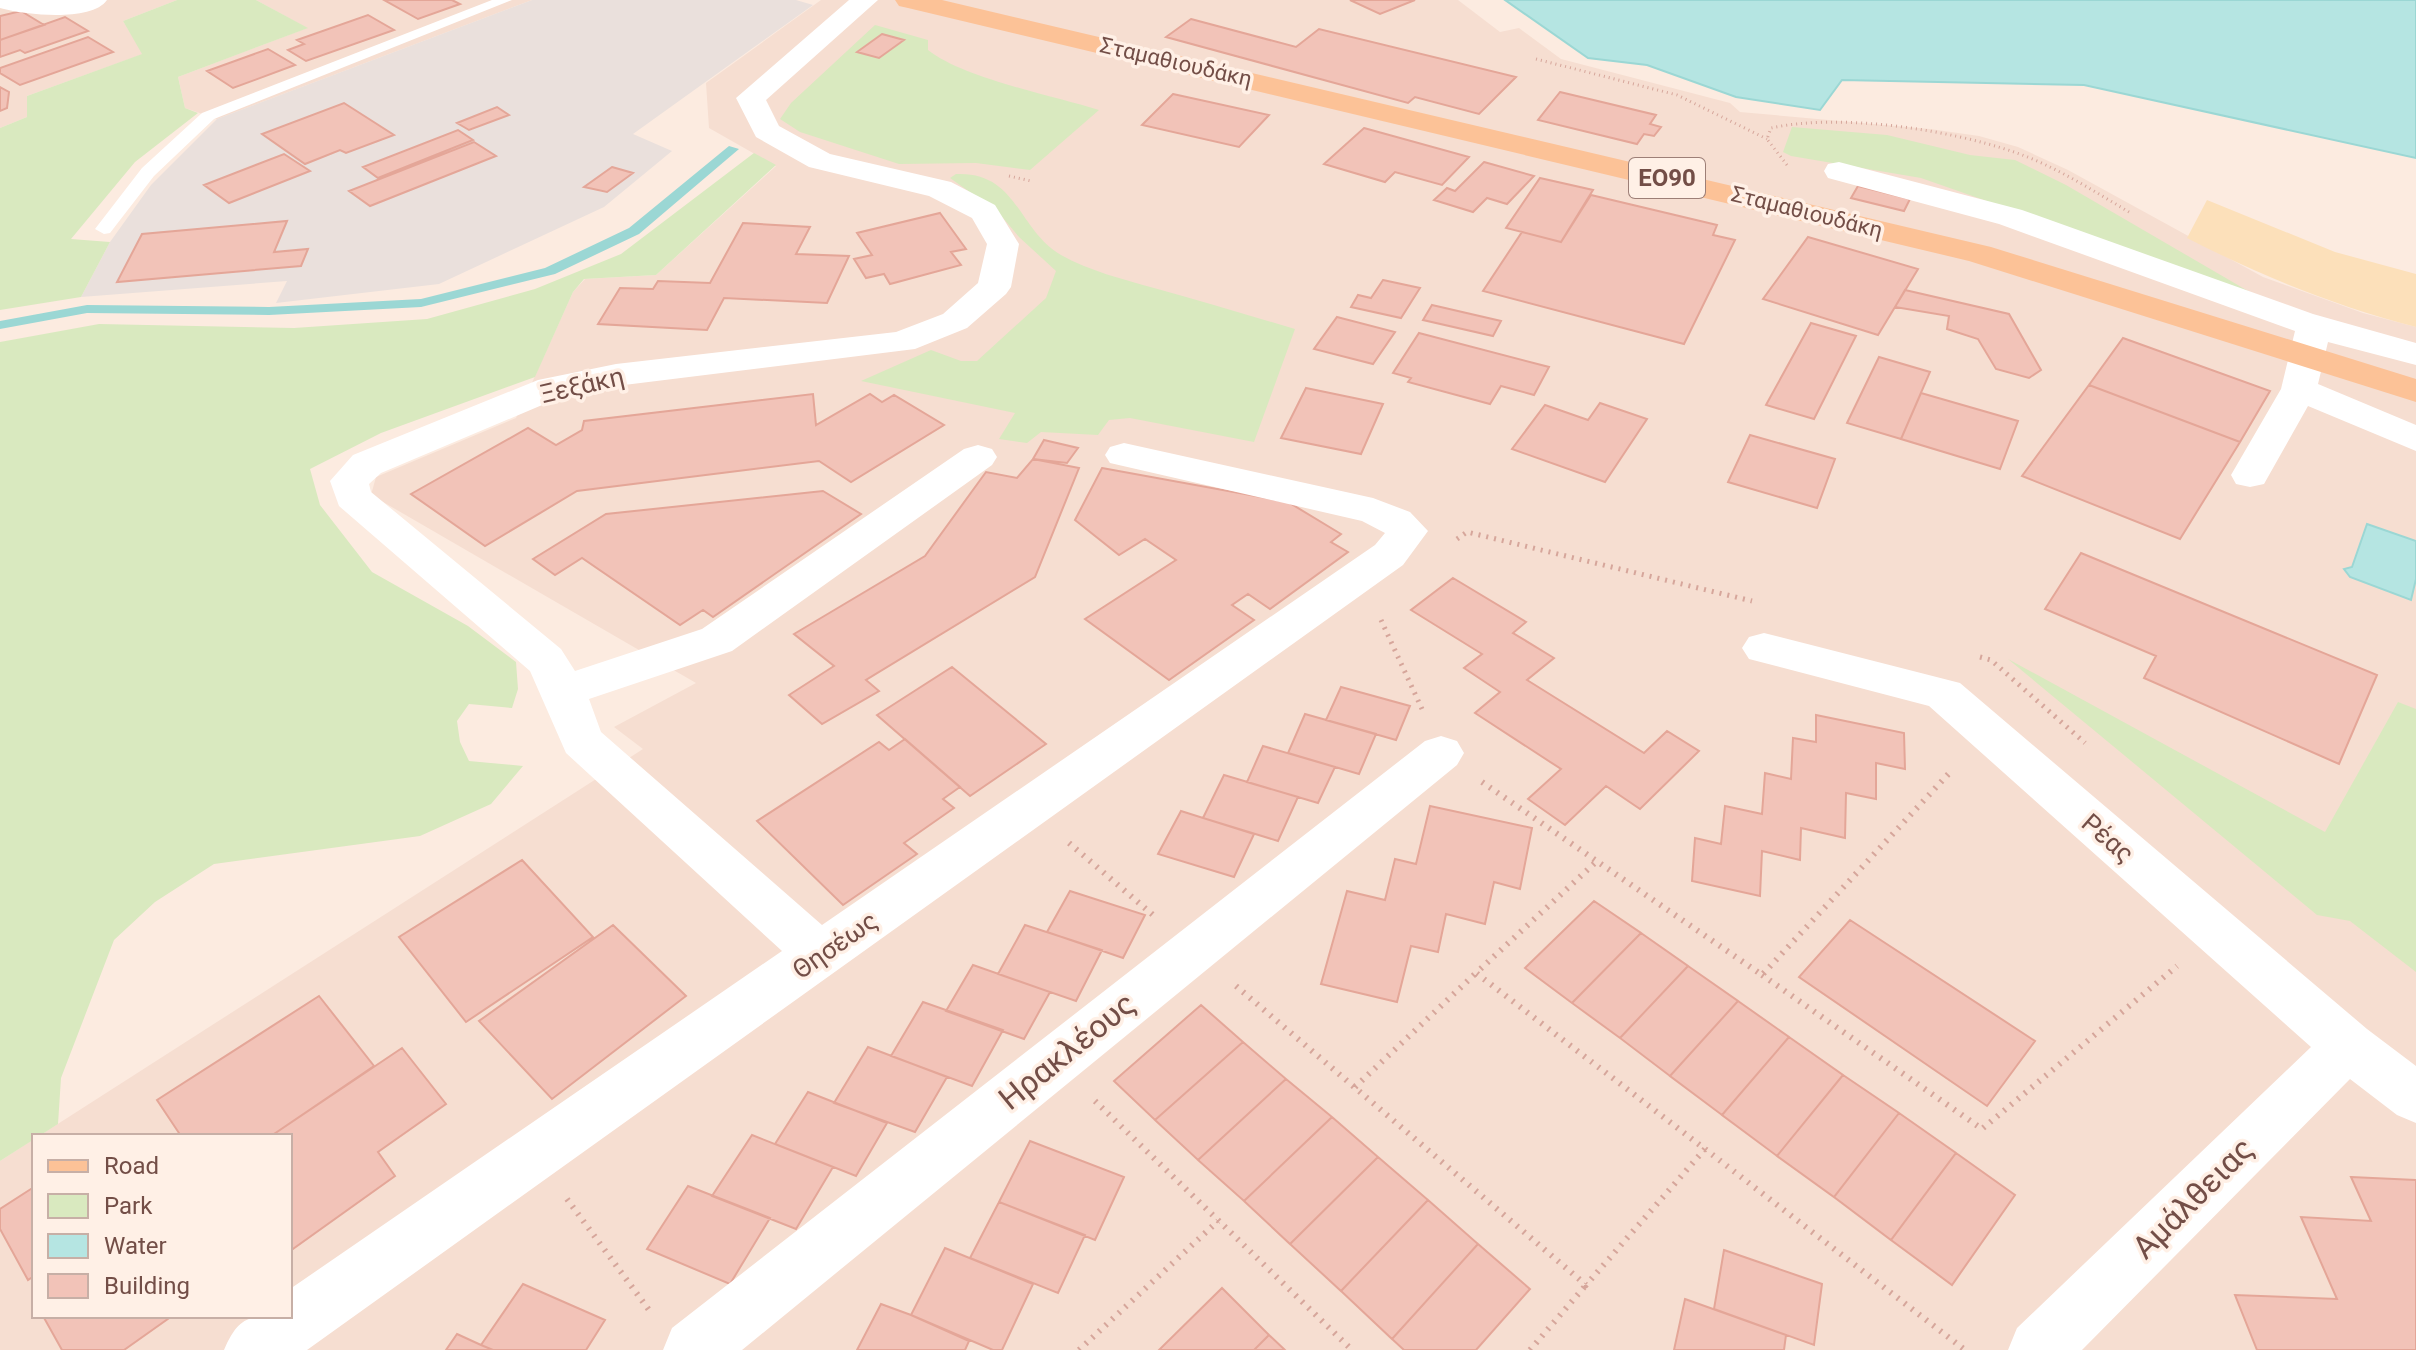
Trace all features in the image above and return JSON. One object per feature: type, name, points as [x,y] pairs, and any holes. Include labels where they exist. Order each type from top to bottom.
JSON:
[{"type":"main road","name":"Σταμαθιουδάκη","points":[[908,0],[1979,254],[2416,391]]},
{"type":"street","points":[[3,0],[16,5],[53,8],[94,0]]},
{"type":"street","name":"Ξεξάκη","points":[[821,955],[582,741],[564,691],[546,660],[353,497],[349,481],[367,464],[551,388],[616,375],[903,342],[955,321],[994,287],[1003,244],[984,212],[940,189],[820,161],[767,131],[751,98],[865,0]]},
{"type":"street","points":[[1839,171],[1967,202],[2109,251],[2306,358],[2416,439]]},
{"type":"street","points":[[2306,358],[2416,354]]},
{"type":"street","points":[[2250,475],[2306,358]]},
{"type":"street","points":[[1124,455],[1373,511],[1432,536]]},
{"type":"street","points":[[564,691],[717,640],[978,457]]},
{"type":"street","name":"Θησέως","points":[[255,1350],[536,1156],[1389,555],[1432,536]]},
{"type":"street","name":"Ρέας","points":[[1762,626],[1944,694],[2348,1046],[2416,1098]]},
{"type":"street","name":"Ηρακλέους","points":[[694,1350],[1441,753]]},
{"type":"street","name":"Αμάλθειας","points":[[2039,1350],[2348,1046]]},
{"type":"lane","points":[[104,229],[148,172],[208,116],[505,0]]},
{"type":"path","points":[[1536,59],[1677,95],[1767,139]]},
{"type":"path","points":[[1432,536],[1467,532],[1762,626]]},
{"type":"path","points":[[1379,614],[1441,753],[1982,1129],[2217,932]]},
{"type":"path","points":[[1976,656],[1991,660],[2096,753]]},
{"type":"path","points":[[1762,975],[1986,733]]},
{"type":"path","points":[[1029,809],[1586,1285]]},
{"type":"path","points":[[1354,1088],[1597,861]]},
{"type":"path","points":[[1476,973],[1965,1350]]},
{"type":"path","points":[[1054,1062],[1352,1350]]},
{"type":"path","points":[[1530,1350],[1705,1149]]},
{"type":"path","points":[[536,1156],[652,1314]]},
{"type":"path","points":[[1079,1350],[1218,1221]]},
{"type":"shaded area","points":[[0,0],[177,0],[123,21],[143,54],[27,96],[27,117],[0,128]]},
{"type":"shaded area","points":[[256,0],[532,0],[217,119],[185,108],[178,77],[307,28]]},
{"type":"shaded area","points":[[532,0],[796,0],[813,5],[633,134],[672,151],[604,207],[439,284],[276,303],[287,281],[81,297],[110,242],[151,185],[217,119]]},
{"type":"shaded area","points":[[821,0],[1458,0],[1500,32],[1519,28],[1561,59],[1730,103],[1740,112],[1930,129],[1979,136],[2018,147],[2068,170],[2263,277],[2363,313],[2416,327],[2416,1350],[0,1350],[0,1161],[32,1140],[32,1318],[292,1318],[292,1134],[42,1134],[643,749],[614,727],[696,683],[371,495],[376,477],[516,418],[573,292],[585,279],[656,275],[776,166],[709,128],[706,83]]},
{"type":"green space","points":[[177,0],[256,0],[308,28],[178,77],[185,108],[198,113],[135,162],[71,239],[110,242],[81,297],[0,310],[0,128],[27,117],[27,96],[142,54],[123,21]]},
{"type":"green space","points":[[875,25],[928,40],[928,50],[986,78],[1099,110],[1030,170],[976,163],[899,164],[800,132],[780,119],[791,103]]},
{"type":"green space","points":[[1792,127],[1887,135],[1970,155],[2015,160],[2066,185],[2255,295],[1921,178],[1791,156],[1783,152]]},
{"type":"green space","points":[[754,153],[776,165],[656,275],[584,279],[573,292],[535,377],[381,433],[310,469],[320,505],[372,572],[468,626],[516,662],[518,689],[512,708],[469,704],[457,721],[460,742],[469,761],[523,766],[491,804],[420,836],[214,864],[155,902],[114,940],[61,1078],[58,1124],[42,1134],[32,1134],[32,1141],[0,1161],[0,342],[99,324],[294,328],[427,319],[535,289],[621,254]]},
{"type":"green space","points":[[956,174],[992,182],[1005,192],[1047,244],[1072,261],[1118,278],[1295,329],[1254,442],[1130,418],[1109,420],[1098,435],[1041,432],[1027,443],[999,439],[1015,413],[861,381],[931,350],[961,361],[977,361],[1046,298],[1056,271],[1019,237],[998,212],[950,178]]},
{"type":"green space","points":[[2008,659],[2325,832],[2398,702],[2416,709],[2416,972],[2350,921],[2317,915]]},
{"type":"sand","points":[[2207,200],[2335,252],[2416,274],[2416,327],[2299,289],[2187,238]]},
{"type":"water","points":[[1505,0],[2416,0],[2416,158],[2084,85],[1842,80],[1820,110],[1736,97],[1647,65],[1588,58]]},
{"type":"water","points":[[2367,524],[2416,541],[2416,579],[2411,600],[2350,577],[2344,569],[2352,567]]},
{"type":"building","points":[[384,0],[452,0],[460,4],[418,19]]},
{"type":"building","points":[[1350,0],[1415,0],[1380,14]]},
{"type":"building","points":[[21,11],[44,25],[0,40],[0,16]]},
{"type":"building","points":[[368,15],[394,30],[306,61],[288,50],[304,44],[297,40]]},
{"type":"building","points":[[65,17],[88,31],[25,53],[20,50],[0,57],[0,40]]},
{"type":"building","points":[[1191,19],[1296,47],[1319,29],[1516,77],[1479,114],[1415,97],[1408,103],[1166,37]]},
{"type":"building","points":[[882,34],[904,40],[879,58],[857,52]]},
{"type":"building","points":[[88,37],[113,52],[20,85],[0,73],[0,68]]},
{"type":"building","points":[[268,49],[295,65],[233,88],[207,71]]},
{"type":"building","points":[[0,87],[9,92],[7,108],[0,111]]},
{"type":"building","points":[[1560,92],[1656,115],[1650,124],[1661,127],[1654,136],[1644,134],[1637,144],[1538,120]]},
{"type":"building","points":[[1173,94],[1269,115],[1239,147],[1142,125]]},
{"type":"building","points":[[344,103],[394,135],[346,153],[340,150],[305,164],[262,134]]},
{"type":"building","points":[[497,107],[509,115],[469,130],[457,123]]},
{"type":"building","points":[[1364,128],[1469,157],[1442,185],[1395,172],[1385,182],[1324,164]]},
{"type":"building","points":[[458,130],[473,140],[378,178],[363,167]]},
{"type":"building","points":[[474,142],[496,156],[370,206],[349,191]]},
{"type":"building","points":[[284,154],[310,171],[229,203],[204,185]]},
{"type":"building","points":[[1484,162],[1534,176],[1507,204],[1487,198],[1473,212],[1434,200],[1447,188],[1455,191]]},
{"type":"building","points":[[612,167],[633,173],[607,192],[584,187]]},
{"type":"building","points":[[1540,178],[1593,190],[1561,242],[1506,228]]},
{"type":"building","points":[[1858,186],[1910,199],[1904,211],[1851,198]]},
{"type":"building","points":[[1591,195],[1717,225],[1713,235],[1735,240],[1684,344],[1483,291],[1522,232],[1561,242]]},
{"type":"building","points":[[940,213],[966,249],[951,252],[961,265],[890,284],[884,274],[866,278],[854,259],[872,255],[857,233]]},
{"type":"building","points":[[287,221],[274,252],[308,249],[301,266],[117,282],[142,234]]},
{"type":"building","points":[[743,223],[810,227],[796,254],[849,256],[827,303],[724,298],[707,330],[598,324],[620,288],[653,289],[658,281],[710,283]]},
{"type":"building","points":[[1808,237],[1918,269],[1878,335],[1763,299]]},
{"type":"building","points":[[1383,280],[1420,288],[1401,318],[1351,307],[1358,295],[1371,298]]},
{"type":"building","points":[[1905,290],[2009,314],[2041,370],[2029,378],[1996,369],[1978,339],[1947,329],[1949,316],[1895,307]]},
{"type":"building","points":[[1432,305],[1501,321],[1493,336],[1423,320]]},
{"type":"building","points":[[1337,317],[1395,332],[1373,364],[1314,349]]},
{"type":"building","points":[[1811,323],[1856,336],[1814,419],[1766,405]]},
{"type":"building","points":[[1419,333],[1549,367],[1534,395],[1501,386],[1490,404],[1408,382],[1411,378],[1393,373]]},
{"type":"building","points":[[2123,338],[2270,391],[2240,442],[2089,385]]},
{"type":"building","points":[[1879,357],[1930,372],[1901,439],[1847,423]]},
{"type":"building","points":[[2089,385],[2240,442],[2180,539],[2022,476]]},
{"type":"building","points":[[1306,388],[1383,404],[1361,454],[1281,438]]},
{"type":"building","points":[[1921,393],[2018,421],[2000,469],[1901,439]]},
{"type":"building","points":[[813,394],[816,425],[870,394],[882,402],[894,395],[944,425],[851,482],[819,461],[577,491],[485,546],[411,494],[528,428],[556,445],[582,430],[584,421]]},
{"type":"building","points":[[1600,403],[1647,419],[1605,482],[1512,449],[1545,405],[1588,420]]},
{"type":"building","points":[[1750,435],[1835,459],[1817,508],[1728,482]]},
{"type":"building","points":[[1044,440],[1078,448],[1067,463],[1033,459]]},
{"type":"building","points":[[1033,459],[1079,468],[1035,577],[866,680],[879,691],[822,724],[789,695],[834,666],[794,634],[925,556],[986,472],[1017,478]]},
{"type":"building","points":[[1102,468],[1288,502],[1341,534],[1331,542],[1348,552],[1270,609],[1248,594],[1232,605],[1254,620],[1169,680],[1085,619],[1176,560],[1145,539],[1119,555],[1075,520]]},
{"type":"building","points":[[823,491],[861,514],[713,617],[703,610],[680,625],[582,558],[555,575],[533,559],[606,514]]},
{"type":"building","points":[[2081,553],[2377,675],[2339,764],[2144,678],[2156,656],[2045,609]]},
{"type":"building","points":[[1453,578],[1526,622],[1513,633],[1554,658],[1527,680],[1644,753],[1667,731],[1699,751],[1640,809],[1606,786],[1565,825],[1528,799],[1561,769],[1475,713],[1500,692],[1464,668],[1482,654],[1411,610]]},
{"type":"building","points":[[952,667],[1046,744],[970,796],[877,715]]},
{"type":"building","points":[[1341,687],[1410,706],[1396,740],[1326,720]]},
{"type":"building","points":[[1305,714],[1376,734],[1359,774],[1288,753]]},
{"type":"building","points":[[1816,715],[1904,733],[1905,769],[1876,763],[1876,799],[1846,793],[1845,838],[1801,828],[1800,860],[1762,851],[1760,896],[1692,881],[1695,838],[1721,844],[1725,806],[1762,814],[1765,773],[1791,779],[1793,738],[1816,742]]},
{"type":"building","points":[[905,739],[960,787],[943,799],[954,808],[904,843],[917,854],[843,905],[757,821],[879,742],[889,750]]},
{"type":"building","points":[[1263,746],[1335,767],[1318,803],[1247,782]]},
{"type":"building","points":[[1224,775],[1298,797],[1278,841],[1203,818]]},
{"type":"building","points":[[1430,806],[1532,828],[1520,889],[1494,882],[1485,924],[1446,914],[1438,952],[1411,946],[1397,1002],[1321,984],[1347,891],[1385,900],[1395,859],[1416,864]]},
{"type":"building","points":[[1181,811],[1254,834],[1234,877],[1158,854]]},
{"type":"building","points":[[522,860],[593,937],[466,1022],[399,937]]},
{"type":"building","points":[[1070,891],[1145,915],[1123,958],[1047,932]]},
{"type":"building","points":[[1594,901],[1641,933],[1572,1003],[1525,968]]},
{"type":"building","points":[[1850,920],[2035,1041],[1987,1106],[1799,977]]},
{"type":"building","points":[[613,925],[686,996],[552,1099],[479,1021]]},
{"type":"building","points":[[1025,925],[1102,950],[1076,1001],[998,974]]},
{"type":"building","points":[[1641,933],[1688,966],[1620,1038],[1572,1003]]},
{"type":"building","points":[[973,965],[1050,992],[1024,1039],[946,1011]]},
{"type":"building","points":[[1688,966],[1738,1001],[1670,1076],[1620,1038]]},
{"type":"building","points":[[319,996],[374,1066],[274,1134],[180,1134],[157,1100]]},
{"type":"building","points":[[1738,1001],[1789,1037],[1722,1115],[1670,1076]]},
{"type":"building","points":[[923,1002],[1003,1030],[972,1086],[891,1056]]},
{"type":"building","points":[[1201,1005],[1243,1042],[1155,1120],[1114,1081]]},
{"type":"building","points":[[1789,1037],[1843,1075],[1777,1156],[1722,1115]]},
{"type":"building","points":[[1243,1042],[1286,1079],[1198,1160],[1155,1120]]},
{"type":"building","points":[[868,1047],[947,1077],[915,1132],[834,1103]]},
{"type":"building","points":[[402,1048],[446,1104],[378,1152],[395,1176],[292,1250],[292,1134],[274,1134]]},
{"type":"building","points":[[1843,1075],[1899,1113],[1834,1197],[1777,1156]]},
{"type":"building","points":[[1286,1079],[1332,1117],[1244,1201],[1198,1160]]},
{"type":"building","points":[[808,1092],[887,1123],[856,1176],[775,1144]]},
{"type":"building","points":[[1899,1113],[1956,1153],[1891,1240],[1834,1197]]},
{"type":"building","points":[[1332,1117],[1378,1157],[1290,1244],[1244,1201]]},
{"type":"building","points":[[752,1135],[833,1167],[796,1229],[712,1196]]},
{"type":"building","points":[[1030,1141],[1124,1177],[1095,1240],[999,1202]]},
{"type":"building","points":[[1956,1153],[2015,1195],[1952,1285],[1891,1240]]},
{"type":"building","points":[[1378,1157],[1428,1200],[1341,1291],[1290,1244]]},
{"type":"building","points":[[2351,1177],[2416,1180],[2416,1350],[2257,1350],[2235,1295],[2337,1299],[2301,1217],[2371,1221]]},
{"type":"building","points":[[688,1186],[770,1218],[730,1284],[647,1249]]},
{"type":"building","points":[[32,1188],[32,1277],[28,1280],[0,1229],[0,1209]]},
{"type":"building","points":[[1428,1200],[1478,1244],[1392,1339],[1341,1291]]},
{"type":"building","points":[[999,1202],[1085,1235],[1058,1293],[970,1258]]},
{"type":"building","points":[[1478,1244],[1530,1289],[1476,1350],[1404,1350],[1392,1339]]},
{"type":"building","points":[[945,1248],[1033,1284],[1002,1350],[993,1350],[911,1315]]},
{"type":"building","points":[[1724,1250],[1822,1284],[1814,1345],[1714,1309]]},
{"type":"building","points":[[523,1284],[605,1320],[586,1350],[493,1350],[481,1345]]},
{"type":"building","points":[[1222,1288],[1269,1335],[1254,1350],[1159,1350]]},
{"type":"building","points":[[1685,1299],[1786,1335],[1784,1350],[1674,1350]]},
{"type":"building","points":[[881,1304],[969,1341],[965,1350],[857,1350]]},
{"type":"building","points":[[44,1318],[169,1318],[124,1350],[62,1350]]},
{"type":"building","points":[[457,1334],[481,1345],[493,1350],[446,1350]]},
{"type":"building","points":[[1269,1335],[1285,1350],[1254,1350]]},
{"type":"waterway","points":[[0,325],[87,309],[269,311],[421,303],[550,271],[634,231],[733,149]]}]
